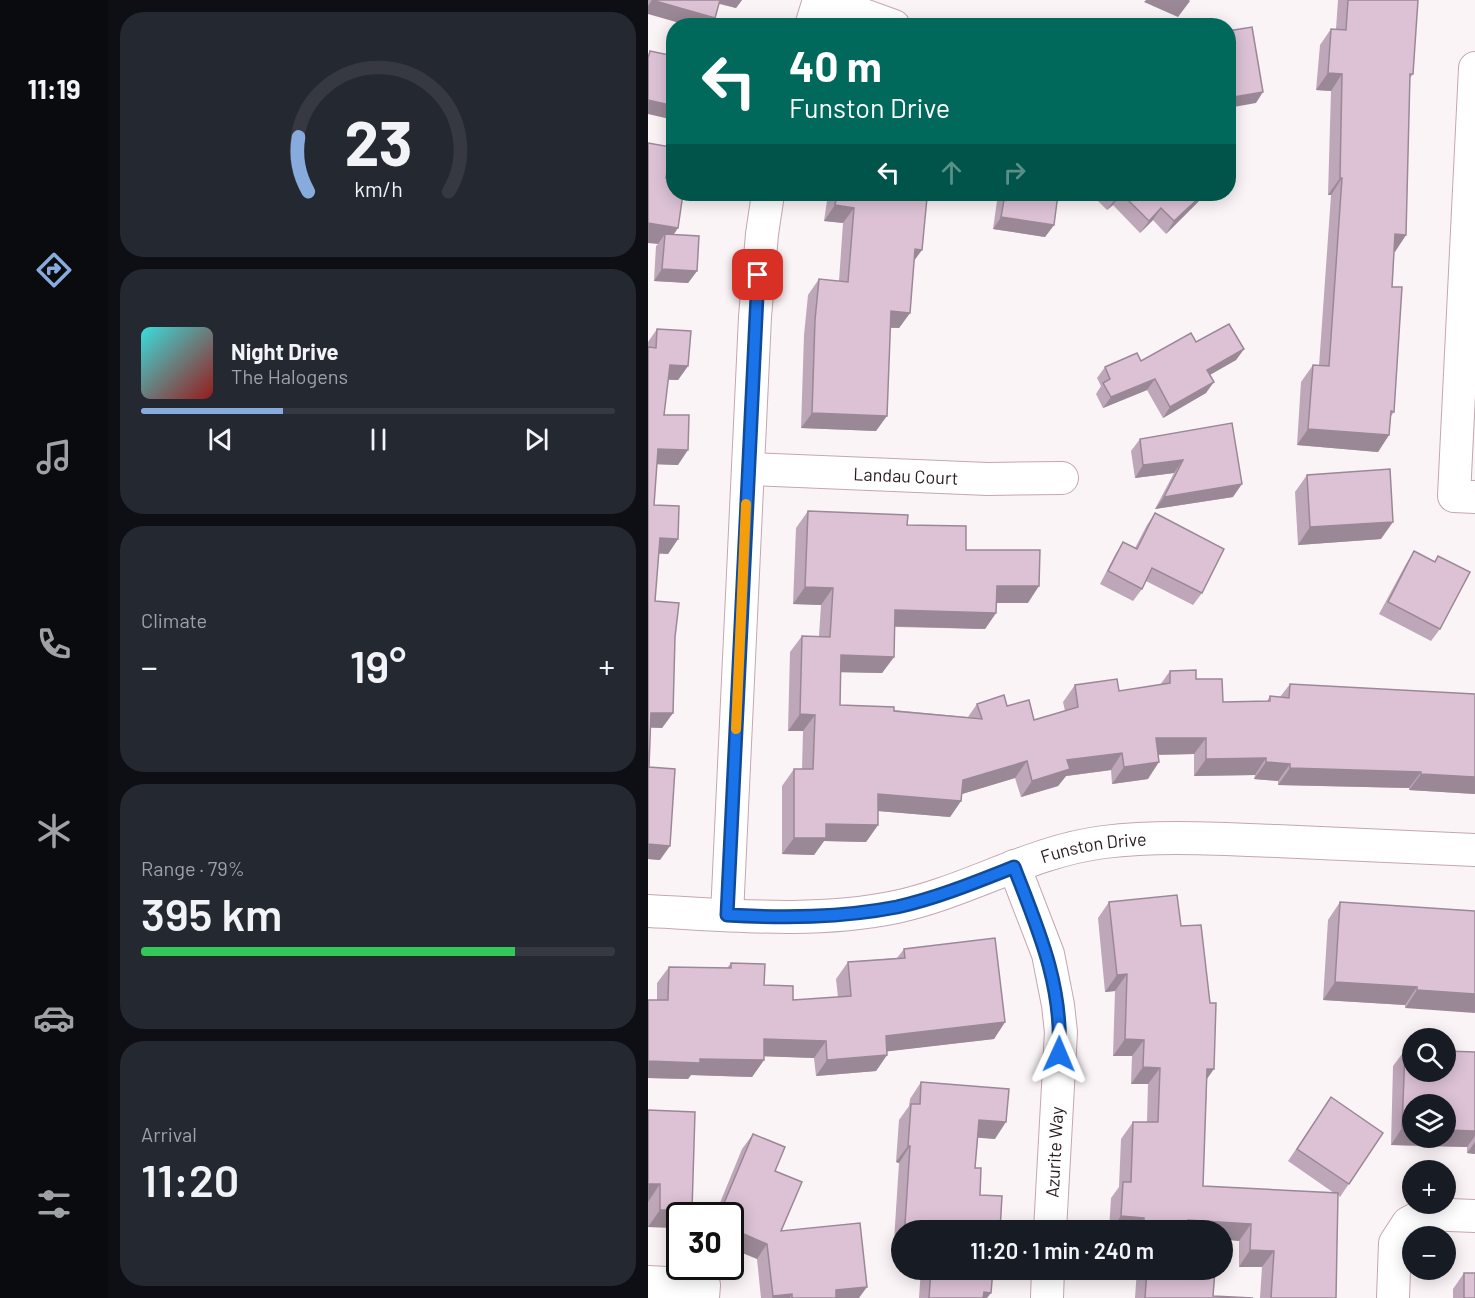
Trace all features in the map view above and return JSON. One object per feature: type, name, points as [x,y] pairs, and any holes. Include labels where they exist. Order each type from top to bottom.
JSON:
[{"type":"street","points":[[814,18],[821,0],[872,18]]},
{"type":"street","points":[[1475,68],[1454,496],[1475,497]]},
{"type":"street","points":[[727,915],[755,317],[767,201]]},
{"type":"street","name":"Landau Court","points":[[748,469],[988,479],[1062,478]]},
{"type":"street","name":"Funston Drive","points":[[648,911],[790,918],[844,915],[897,907],[948,892],[1056,853],[1102,842],[1173,837],[1475,850]]},
{"type":"street","name":"Azurite Way","points":[[1014,867],[1048,954],[1061,1032],[1051,1220]]},
{"type":"street","points":[[1393,1298],[1395,1243],[1408,1223],[1425,1214],[1475,1216]]},
{"type":"street","points":[[1047,1298],[1048,1280]]},
{"type":"street","points":[[648,1282],[704,1285],[704,1298]]},
{"type":"building","points":[[652,0],[720,0],[715,18]]},
{"type":"building","points":[[1348,0],[1418,0],[1413,74],[1410,74],[1406,235],[1395,234],[1392,287],[1402,287],[1394,412],[1391,411],[1389,435],[1308,429],[1313,365],[1329,366],[1342,178],[1340,178],[1342,74],[1328,73],[1331,29],[1346,30]]},
{"type":"building","points":[[1252,27],[1263,92],[1236,97],[1236,30]]},
{"type":"building","points":[[650,51],[666,54],[666,104],[648,100]]},
{"type":"building","points":[[648,143],[666,146],[666,201],[682,201],[678,228],[648,223]]},
{"type":"building","points":[[836,201],[927,201],[922,250],[915,249],[910,313],[891,311],[887,416],[812,413],[815,320],[819,279],[848,282],[854,208],[835,205]]},
{"type":"building","points":[[1004,201],[1057,201],[1054,225],[1001,217]]},
{"type":"building","points":[[1129,201],[1195,201],[1174,221],[1161,208],[1149,221]]},
{"type":"building","points":[[665,234],[699,236],[697,271],[662,269]]},
{"type":"building","points":[[1229,324],[1244,349],[1207,370],[1214,382],[1170,407],[1155,379],[1111,397],[1103,383],[1110,379],[1105,367],[1137,353],[1141,361],[1191,333],[1196,342]]},
{"type":"building","points":[[657,329],[691,331],[688,366],[670,365],[664,415],[689,415],[688,450],[658,449],[654,505],[679,506],[678,539],[660,538],[655,601],[679,603],[675,637],[673,713],[651,713],[649,767],[675,769],[670,846],[648,844],[648,347],[656,348]]},
{"type":"building","points":[[1232,423],[1242,484],[1164,497],[1183,460],[1143,465],[1140,439]]},
{"type":"building","points":[[1390,469],[1393,522],[1310,527],[1307,475]]},
{"type":"building","points":[[808,511],[908,515],[907,525],[966,526],[966,550],[1040,550],[1039,586],[997,586],[996,613],[895,610],[894,657],[841,655],[840,705],[894,707],[894,711],[982,719],[977,704],[1004,695],[1007,706],[1029,700],[1034,720],[1078,707],[1075,685],[1117,679],[1119,691],[1170,683],[1170,671],[1196,670],[1196,679],[1222,679],[1223,702],[1270,701],[1270,696],[1289,698],[1290,684],[1475,694],[1475,777],[1421,774],[1421,772],[1290,768],[1290,764],[1266,762],[1266,758],[1206,759],[1206,738],[1156,738],[1159,762],[1124,767],[1122,753],[1067,760],[1070,769],[1032,781],[1027,761],[963,780],[961,801],[878,794],[878,825],[826,824],[826,838],[794,838],[794,769],[813,769],[815,715],[800,714],[802,636],[830,637],[833,588],[805,587]]},
{"type":"building","points":[[1155,513],[1224,549],[1202,593],[1152,568],[1142,589],[1108,571],[1123,542],[1137,549]]},
{"type":"building","points":[[1414,551],[1435,562],[1438,556],[1470,572],[1440,629],[1388,602]]},
{"type":"building","points":[[1177,895],[1181,926],[1201,925],[1210,1003],[1216,1003],[1214,1069],[1207,1069],[1203,1186],[1338,1193],[1336,1298],[1271,1298],[1274,1251],[1250,1250],[1251,1224],[1233,1223],[1233,1220],[1144,1220],[1144,1218],[1121,1216],[1123,1182],[1131,1182],[1133,1122],[1158,1122],[1160,1068],[1143,1067],[1144,1040],[1125,1039],[1127,974],[1117,975],[1109,902]]},
{"type":"building","points":[[1340,902],[1475,911],[1475,994],[1417,990],[1417,987],[1335,982]]},
{"type":"building","points":[[995,938],[1005,1022],[886,1036],[887,1055],[827,1060],[826,1041],[764,1039],[764,1060],[700,1059],[700,1063],[648,1061],[648,1000],[668,1000],[669,967],[731,968],[731,963],[765,964],[764,985],[793,986],[793,1000],[851,996],[848,962],[905,958],[904,949]]},
{"type":"building","points":[[1456,1051],[1475,1052],[1475,1131],[1456,1130],[1456,1094],[1403,1094],[1404,1082],[1456,1082]]},
{"type":"building","points":[[921,1082],[1009,1089],[1006,1122],[979,1120],[975,1168],[981,1168],[980,1195],[1002,1196],[1001,1220],[905,1220],[911,1104],[920,1104]]},
{"type":"building","points":[[1331,1097],[1383,1133],[1349,1184],[1297,1149]]},
{"type":"building","points":[[648,1110],[695,1112],[692,1202],[666,1202],[666,1210],[660,1210],[660,1184],[648,1184]]},
{"type":"building","points":[[753,1134],[785,1147],[775,1171],[802,1182],[781,1231],[860,1223],[867,1287],[836,1290],[836,1298],[792,1298],[792,1294],[773,1296],[767,1244],[744,1234],[744,1202],[724,1202]]},
{"type":"building","points":[[1464,1273],[1475,1273],[1475,1298],[1464,1298]]},
{"type":"building","points":[[930,1280],[992,1280],[991,1293],[984,1292],[983,1298],[929,1298]]},
{"type":"building","points":[[1146,1280],[1214,1280],[1213,1296],[1253,1298],[1145,1298]]},
{"type":"slow traffic","points":[[736,729],[746,504]]},
{"type":"route","points":[[758,275],[727,915],[790,918],[844,915],[897,907],[948,892],[1014,867],[1048,954],[1061,1032],[1059,1054]]}]
